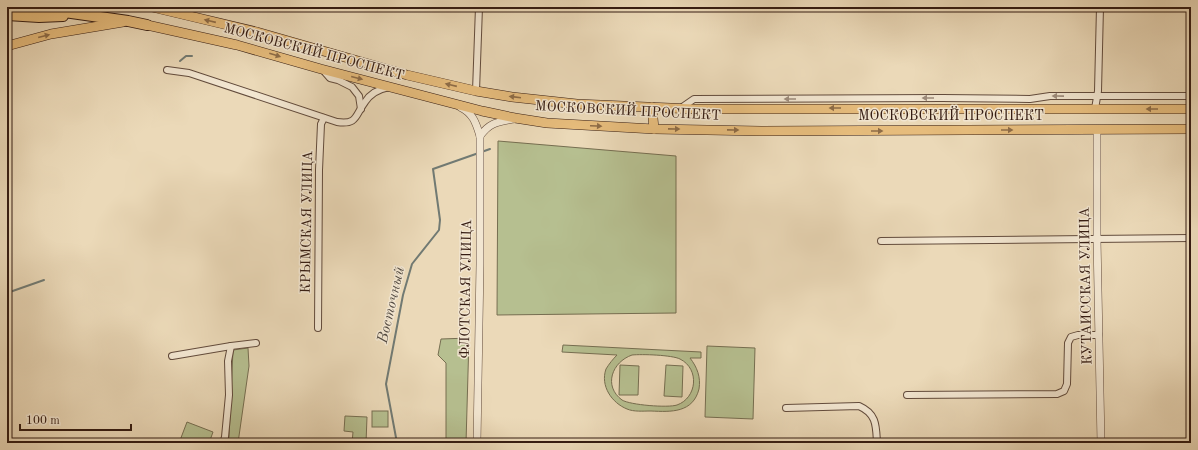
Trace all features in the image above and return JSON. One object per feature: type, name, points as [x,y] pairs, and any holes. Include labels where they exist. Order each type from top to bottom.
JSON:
[{"type":"highway","name":"МОСКОВСКИЙ ПРОСПЕКТ","points":[[29,7],[83,14],[147,25]]},
{"type":"highway","points":[[7,15],[39,18],[83,14]]},
{"type":"main road","name":"МОСКОВСКИЙ ПРОСПЕКТ","points":[[152,7],[257,32],[406,75],[476,91],[512,97],[577,104],[652,108],[1191,109]]},
{"type":"main road","points":[[7,46],[51,34],[128,21]]},
{"type":"main road","name":"МОСКОВСКИЙ ПРОСПЕКТ","points":[[147,25],[237,45],[422,96],[515,118],[571,125],[654,129],[789,131],[1191,129]]},
{"type":"main road","points":[[403,90],[410,88],[412,84],[412,81],[406,75]]},
{"type":"main road","points":[[422,96],[416,90],[416,85],[418,82],[426,79]]},
{"type":"main road","points":[[652,108],[654,129]]},
{"type":"street","points":[[476,91],[479,7]]},
{"type":"street","points":[[1095,109],[1097,96],[1100,7]]},
{"type":"street","points":[[321,69],[330,78],[352,87],[359,96],[361,109]]},
{"type":"street","points":[[167,70],[189,72],[324,118],[345,123],[353,121],[358,116],[366,100],[372,94],[382,89],[392,87]]},
{"type":"street","points":[[681,108],[694,99],[1030,99],[1050,96],[1191,96]]},
{"type":"street","points":[[452,103],[463,108],[472,116],[476,122],[480,136]]},
{"type":"street","name":"КРЫМСКАЯ УЛИЦА","points":[[318,328],[319,170],[321,124],[324,118]]},
{"type":"street","points":[[480,136],[486,128],[494,123],[515,118]]},
{"type":"street","name":"КУТАИССКАЯ УЛИЦА","points":[[1097,129],[1097,239],[1102,443]]},
{"type":"street","name":"ФЛОТСКАЯ УЛИЦА","points":[[477,443],[480,264],[480,136]]},
{"type":"street","points":[[881,240],[1191,238]]},
{"type":"street","points":[[907,395],[1057,394],[1064,392],[1067,384],[1068,343],[1071,337],[1078,335],[1099,335]]},
{"type":"street","points":[[172,356],[256,343]]},
{"type":"street","points":[[224,443],[229,395],[228,361],[231,346]]},
{"type":"street","points":[[786,408],[859,406],[872,415],[875,423],[877,443]]},
{"type":"green space","points":[[498,141],[676,156],[676,313],[497,315]]},
{"type":"green space","points":[[469,338],[466,443],[446,443],[446,363],[438,355],[441,339]]},
{"type":"green space","points":[[563,345],[701,352],[701,358],[690,358],[698,372],[699,389],[692,403],[680,409],[673,411],[630,410],[617,403],[606,388],[606,369],[617,355],[562,352]],"holes":[[[632,355],[657,355],[680,359],[691,369],[693,376],[694,383],[689,396],[684,401],[672,406],[641,405],[622,400],[613,388],[612,375],[619,363],[625,358]]]},
{"type":"green space","points":[[707,346],[755,348],[753,419],[705,417]]},
{"type":"green space","points":[[248,348],[249,366],[238,443],[227,443],[229,437],[233,350]]},
{"type":"green space","points":[[620,365],[639,366],[638,395],[619,395]]},
{"type":"green space","points":[[666,365],[683,366],[682,397],[664,396]]},
{"type":"green space","points":[[372,411],[388,411],[388,427],[372,427]]},
{"type":"green space","points":[[345,416],[367,417],[366,443],[352,443],[353,432],[344,431]]},
{"type":"green space","points":[[187,422],[213,432],[209,443],[179,443]]},
{"type":"waterway","points":[[180,61],[186,56],[192,56]]},
{"type":"waterway","name":"Восточный","points":[[397,443],[386,384],[403,295],[412,264],[439,230],[440,220],[433,169],[490,149]]},
{"type":"waterway","name":"Восточный","points":[[7,293],[44,280]]}]
